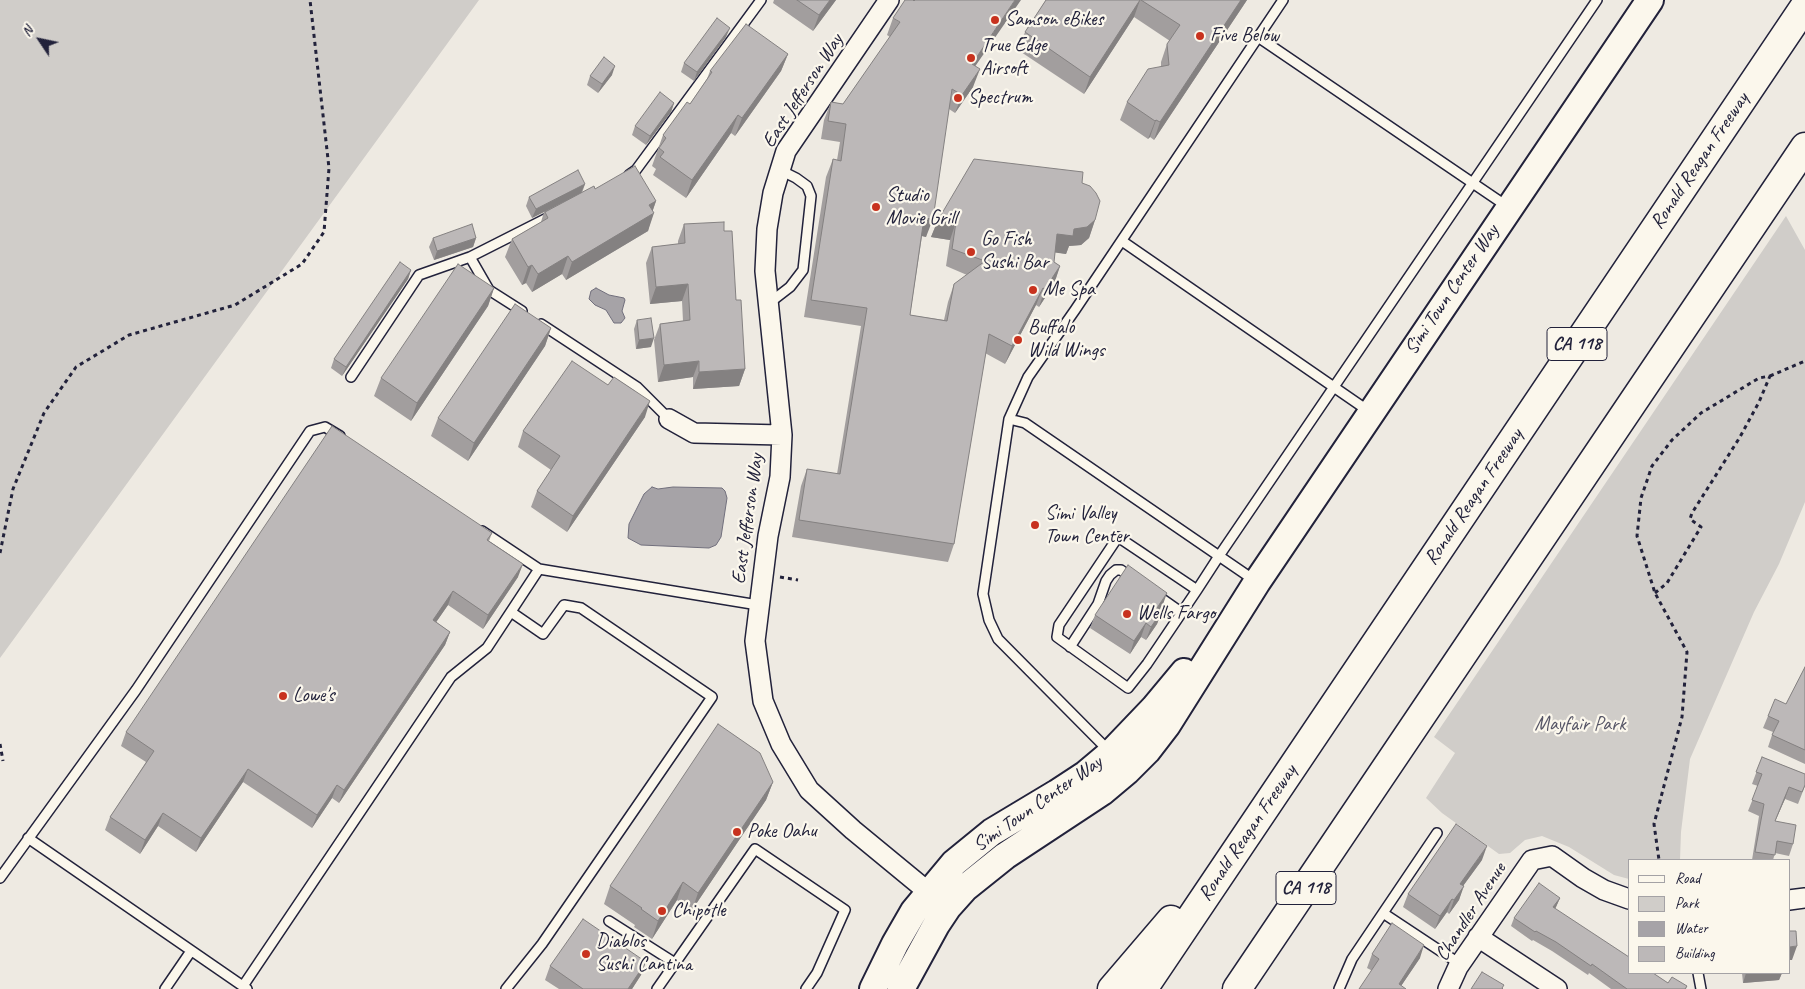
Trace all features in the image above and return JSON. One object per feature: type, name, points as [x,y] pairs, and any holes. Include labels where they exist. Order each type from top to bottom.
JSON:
[{"type":"highway","name":"Ronald Reagan Freeway","points":[[1143,989],[1805,6]]},
{"type":"highway","name":"CA 118","points":[[1237,989],[1805,146]]},
{"type":"highway","points":[[1112,989],[1254,824]]},
{"type":"street","name":"East Jefferson Way","points":[[889,0],[786,151],[773,193],[767,229],[765,270],[782,435],[780,476],[768,536],[755,641],[763,701],[782,744],[809,790],[853,830],[938,900]]},
{"type":"street","name":"Simi Town Center Way","points":[[902,989],[936,925],[938,900],[954,863],[992,832],[1086,774],[1146,751],[1168,725],[1256,582],[1647,1]]},
{"type":"street","points":[[670,419],[694,433],[782,435]]},
{"type":"street","name":"Chandler Avenue","points":[[1448,989],[1460,964],[1532,860],[1552,856],[1604,890],[1628,899]]},
{"type":"street","points":[[1790,900],[1805,898]]},
{"type":"street","name":"Simi Town Center Way","points":[[873,989],[914,911],[938,900]]},
{"type":"street","points":[[1478,937],[1557,989]]},
{"type":"lane","points":[[619,181],[636,170],[761,0]]},
{"type":"lane","points":[[1119,762],[998,639],[989,620],[983,594],[1009,419],[1028,377],[1122,241],[1283,0]]},
{"type":"lane","points":[[1197,590],[1118,537],[1059,625],[1057,637],[1128,688],[1182,613],[1597,0]]},
{"type":"lane","points":[[1258,37],[1473,182],[1508,208]]},
{"type":"lane","points":[[768,304],[790,287],[803,270],[812,196],[807,186],[780,170]]},
{"type":"lane","points":[[351,377],[419,275],[470,257],[558,212]]},
{"type":"lane","points":[[1122,241],[1370,412]]},
{"type":"lane","points":[[470,257],[489,290],[637,387],[670,419]]},
{"type":"lane","points":[[1009,419],[1025,423],[1256,582]]},
{"type":"lane","points":[[0,878],[136,690],[310,431],[325,427],[350,443]]},
{"type":"lane","points":[[473,525],[539,569],[758,605]]},
{"type":"lane","points":[[28,838],[245,988],[451,677],[487,648],[539,569]]},
{"type":"lane","points":[[1070,647],[1098,604],[1106,581],[1116,570],[1121,570],[1182,613]]},
{"type":"lane","points":[[510,612],[543,634],[564,605],[581,608],[712,697],[510,988]]},
{"type":"lane","points":[[1339,989],[1352,959],[1437,833]]},
{"type":"lane","points":[[657,989],[755,849],[845,910],[817,973],[806,989]]},
{"type":"lane","points":[[1383,913],[1460,964]]},
{"type":"lane","points":[[609,922],[675,963]]},
{"type":"lane","points":[[165,989],[191,951]]},
{"type":"lane","points":[[1698,974],[1698,982],[1702,989]]},
{"type":"path","points":[[0,553],[13,488],[44,413],[76,367],[130,335],[235,305],[302,264],[324,232],[329,168],[310,0]]},
{"type":"path","points":[[1659,859],[1654,824],[1682,717],[1687,652],[1655,593],[1637,536],[1641,498],[1652,466],[1672,440],[1701,413],[1759,378],[1770,376],[1805,361]]},
{"type":"path","points":[[1655,593],[1667,582],[1701,527],[1690,519],[1692,513],[1740,437],[1759,402],[1770,376]]},
{"type":"path","points":[[777,576],[798,580]]},
{"type":"path","points":[[0,744],[3,761]]},
{"type":"green space","points":[[0,0],[479,0],[0,658]]},
{"type":"green space","name":"Mayfair Park","points":[[1786,216],[1805,250],[1805,502],[1779,564],[1754,612],[1690,759],[1681,832],[1680,859],[1628,859],[1628,879],[1614,875],[1569,847],[1542,836],[1525,840],[1510,853],[1499,854],[1442,813],[1426,798],[1455,753],[1434,737]]},
{"type":"water","points":[[596,288],[609,295],[624,298],[622,311],[625,318],[621,323],[614,323],[606,310],[595,305],[589,299],[591,291]]},
{"type":"water","points":[[652,487],[658,489],[673,487],[722,488],[727,498],[721,537],[716,545],[709,548],[641,545],[628,538],[629,524],[644,494]]},
{"type":"building","points":[[797,0],[830,0],[819,15]]},
{"type":"building","points":[[905,0],[1015,0],[972,64],[980,69],[962,95],[952,89],[933,219],[924,218],[910,315],[947,321],[954,284],[985,261],[952,249],[956,222],[938,220],[974,159],[1083,172],[1082,183],[1090,186],[1100,201],[1095,220],[1087,227],[1074,229],[1073,236],[1057,234],[1054,262],[1060,266],[1045,289],[1043,288],[1012,346],[989,334],[954,544],[799,520],[807,469],[840,474],[867,308],[811,300],[833,159],[841,161],[846,124],[828,121],[831,102],[843,104],[900,22],[893,18]]},
{"type":"building","points":[[1046,0],[1140,0],[1090,77],[1025,32]]},
{"type":"building","points":[[1141,0],[1241,0],[1160,122],[1155,121],[1127,102],[1148,69],[1169,65],[1167,44],[1180,25]]},
{"type":"building","points":[[717,18],[730,28],[697,72],[684,63]]},
{"type":"building","points":[[746,24],[788,54],[742,118],[738,115],[692,180],[660,157],[664,152],[659,148],[666,138],[663,135],[687,102],[690,104],[712,72],[710,71]]},
{"type":"building","points":[[604,57],[615,66],[602,84],[590,76]]},
{"type":"building","points":[[660,92],[674,103],[650,136],[635,126]]},
{"type":"building","points":[[635,166],[656,201],[649,205],[654,213],[572,262],[568,256],[538,274],[532,265],[528,267],[512,239],[548,218],[545,212],[594,186],[595,189]]},
{"type":"building","points":[[578,170],[585,184],[536,209],[529,197]]},
{"type":"building","points":[[724,222],[724,231],[732,231],[736,300],[741,300],[745,369],[699,372],[699,361],[664,365],[660,324],[690,320],[688,284],[656,287],[652,247],[685,243],[684,224]]},
{"type":"building","points":[[472,224],[476,238],[437,251],[433,238]]},
{"type":"building","points":[[400,262],[411,270],[346,367],[334,359]]},
{"type":"building","points":[[458,264],[494,288],[417,403],[381,378]]},
{"type":"building","points":[[515,304],[551,328],[474,443],[438,418]]},
{"type":"building","points":[[651,318],[654,338],[639,340],[637,320]]},
{"type":"building","points":[[572,361],[608,385],[614,377],[650,401],[573,516],[537,491],[560,456],[523,431]]},
{"type":"building","name":"Lowe's","points":[[332,426],[492,533],[487,540],[523,564],[488,615],[453,591],[433,620],[450,632],[344,790],[337,785],[317,815],[248,769],[201,838],[163,813],[145,840],[110,817],[154,751],[126,732]]},
{"type":"building","points":[[1128,565],[1167,593],[1157,608],[1162,611],[1151,627],[1146,623],[1134,641],[1095,615]]},
{"type":"building","points":[[1805,667],[1805,750],[1772,735],[1779,721],[1768,716],[1775,699],[1786,704]]},
{"type":"building","points":[[718,724],[760,753],[773,782],[698,893],[683,882],[658,921],[610,886]]},
{"type":"building","points":[[1762,757],[1805,774],[1805,785],[1802,792],[1789,787],[1775,821],[1796,825],[1793,844],[1777,841],[1775,855],[1755,852],[1764,804],[1752,800],[1762,774],[1756,772]]},
{"type":"building","points":[[1456,824],[1487,846],[1460,884],[1464,886],[1440,916],[1408,894]]},
{"type":"building","points":[[1539,883],[1560,898],[1553,907],[1628,956],[1628,974],[1654,974],[1668,983],[1672,977],[1687,986],[1685,989],[1627,989],[1592,964],[1591,966],[1556,942],[1535,932],[1514,918]]},
{"type":"building","name":"Diablos Sushi Cantina","points":[[583,919],[646,962],[628,989],[583,989],[550,966]]},
{"type":"building","points":[[1392,923],[1424,945],[1399,984],[1406,989],[1359,989],[1379,959],[1372,954]]},
{"type":"building","points":[[1790,931],[1796,931],[1797,946],[1790,947]]},
{"type":"building","points":[[1482,972],[1504,985],[1503,989],[1471,989]]},
{"type":"place","name":"Samson eBikes","points":[[995,20]]},
{"type":"place","name":"Five Below","points":[[1200,36]]},
{"type":"place","name":"True Edge Airsoft","points":[[971,58]]},
{"type":"place","name":"Spectrum","points":[[958,98]]},
{"type":"place","name":"Studio Movie Grill","points":[[876,207]]},
{"type":"place","name":"Go Fish Sushi Bar","points":[[971,252]]},
{"type":"place","name":"Me Spa","points":[[1033,290]]},
{"type":"place","name":"Buffalo Wild Wings","points":[[1018,340]]},
{"type":"place","name":"Simi Valley Town Center","points":[[1035,525]]},
{"type":"place","name":"Wells Fargo","points":[[1127,614]]},
{"type":"place","name":"Lowe's","points":[[283,696]]},
{"type":"place","name":"Poke Oahu","points":[[737,832]]},
{"type":"place","name":"Chipotle","points":[[662,911]]},
{"type":"place","name":"Diablos Sushi Cantina","points":[[586,954]]}]
